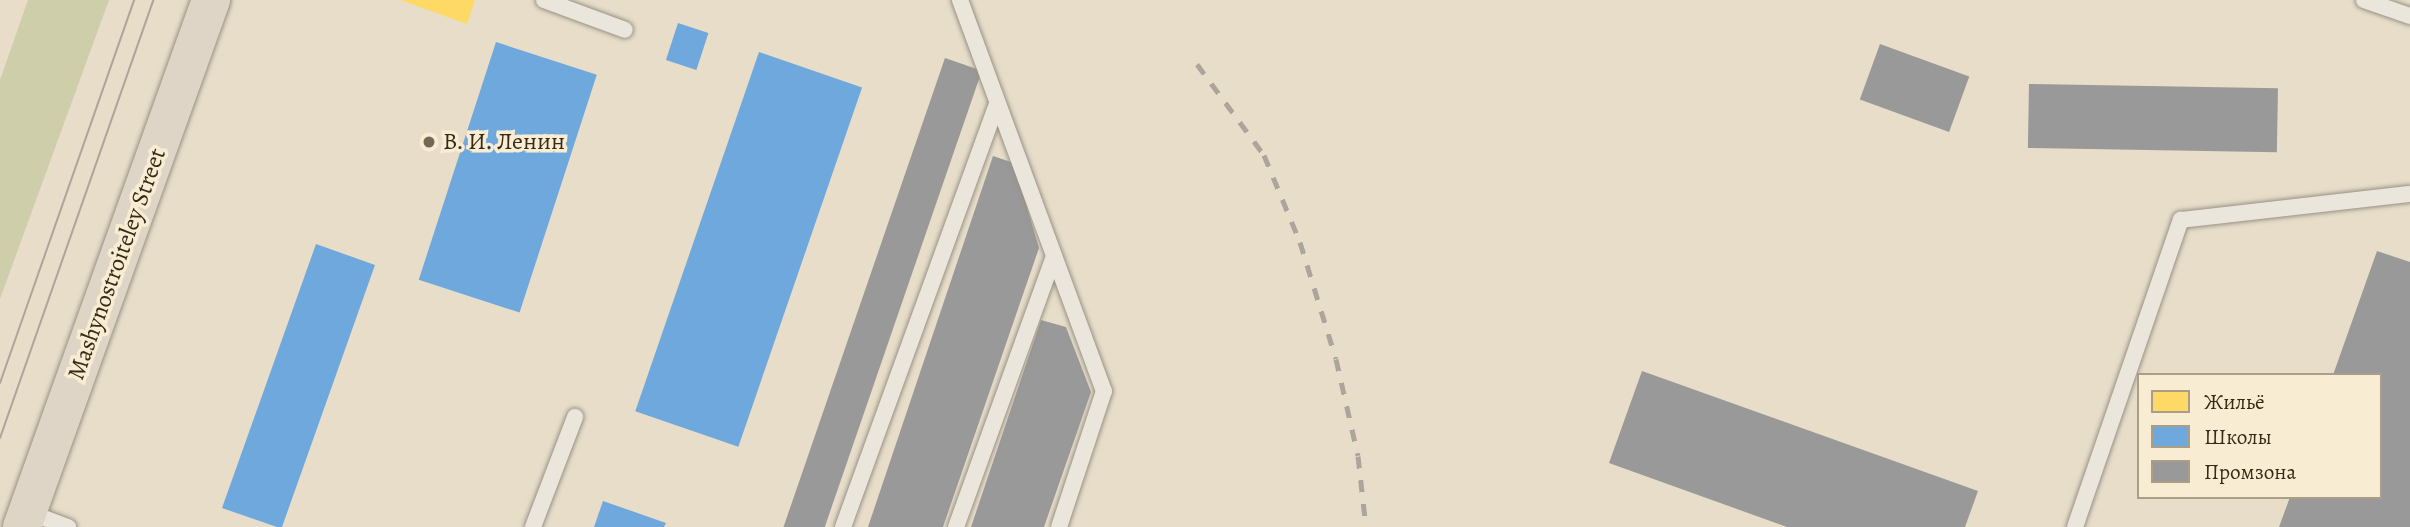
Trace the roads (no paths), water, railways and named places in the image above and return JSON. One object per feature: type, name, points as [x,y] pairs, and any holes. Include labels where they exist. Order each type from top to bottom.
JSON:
[{"type":"main road","name":"Mashynostroiteley Street","points":[[25,520],[211,0]]},
{"type":"lane","points":[[544,0],[625,30]]},
{"type":"lane","points":[[960,0],[1104,391],[1059,527]]},
{"type":"lane","points":[[2364,0],[2410,16]]},
{"type":"lane","points":[[843,527],[997,103]]},
{"type":"lane","points":[[2075,527],[2180,220],[2410,194]]},
{"type":"lane","points":[[956,527],[1054,256]]},
{"type":"lane","points":[[533,527],[575,417]]},
{"type":"lane","points":[[25,520],[68,527]]},
{"type":"tram line","points":[[0,383],[134,0]]},
{"type":"tram line","points":[[0,438],[153,0]]},
{"type":"railway","points":[[1197,64],[1264,155],[1300,242],[1336,359],[1358,456],[1366,527]]},
{"type":"place","name":"В. И. Ленин","points":[[429,142]]}]
